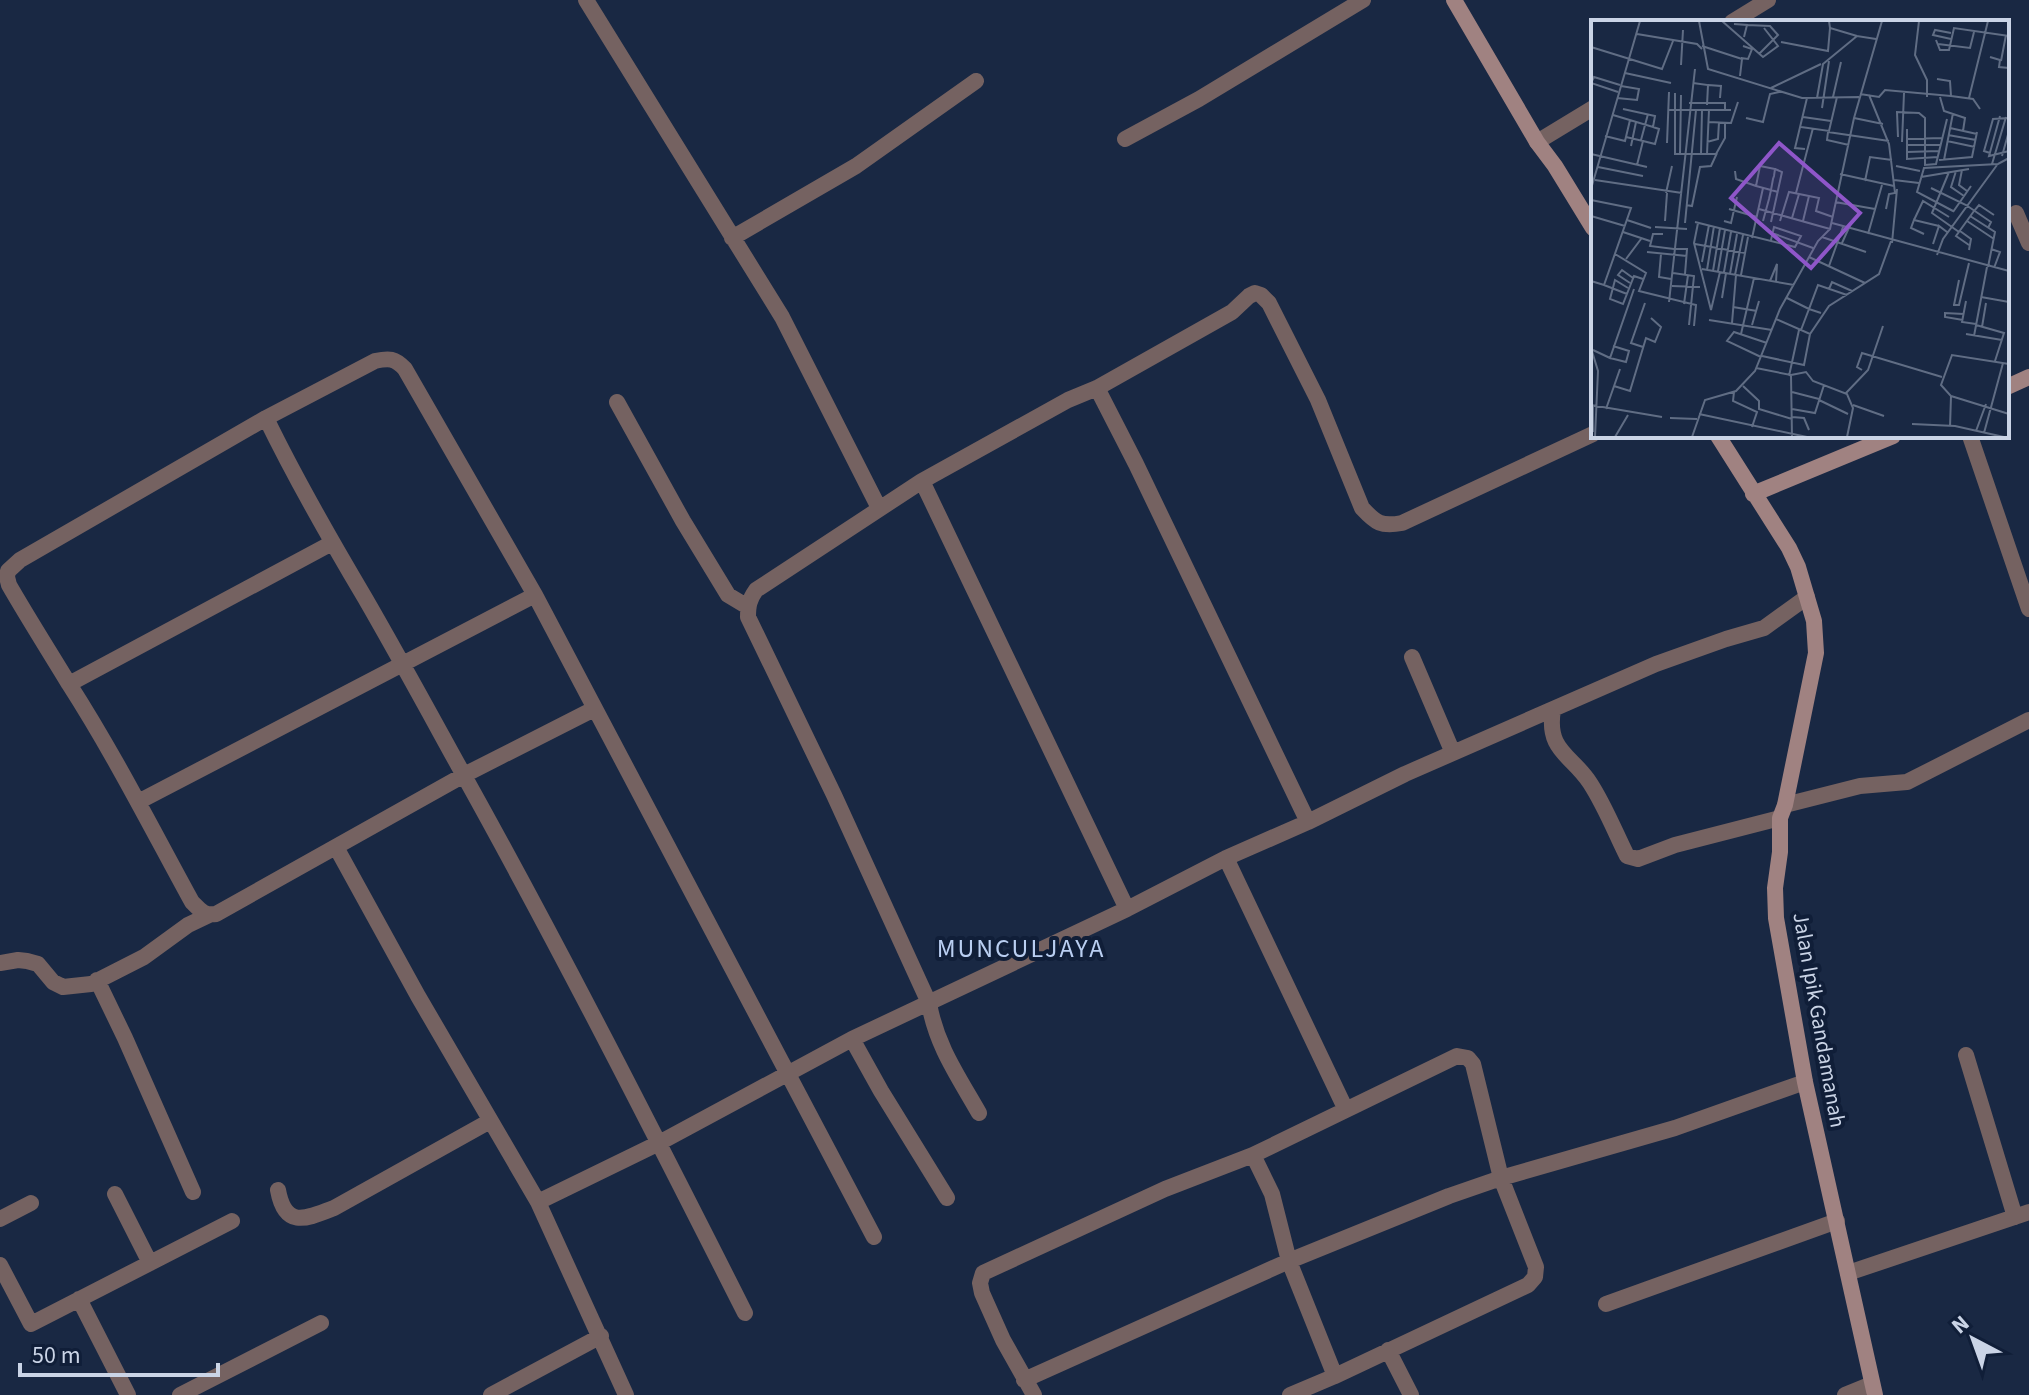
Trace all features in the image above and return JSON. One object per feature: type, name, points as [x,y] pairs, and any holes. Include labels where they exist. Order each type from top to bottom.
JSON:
[{"type":"street","points":[[586,0],[782,317],[879,508]]},
{"type":"street","points":[[1125,139],[1199,99],[1363,0]]},
{"type":"street","points":[[1454,0],[1537,142],[1591,225]]},
{"type":"street","points":[[1735,20],[1768,0]]},
{"type":"street","points":[[732,238],[856,166],[976,81]]},
{"type":"street","points":[[1537,142],[1591,109]]},
{"type":"street","points":[[2016,213],[2029,243]]},
{"type":"street","points":[[979,1113],[939,1043],[929,1003],[748,617],[750,599],[756,590],[922,481],[1232,312],[1255,293],[1269,303],[1318,400],[1362,508],[1381,525],[1402,523],[1591,435]]},
{"type":"street","points":[[209,915],[192,902],[138,802],[9,585],[8,571],[20,560],[266,418],[386,358],[405,369],[535,595],[874,1237]]},
{"type":"street","points":[[2009,386],[2029,377]]},
{"type":"street","points":[[1097,388],[1308,822]]},
{"type":"street","points":[[617,402],[728,595],[748,607]]},
{"type":"street","points":[[266,418],[332,543],[550,931],[745,1313]]},
{"type":"street","name":"Jalan Ipik Gandamanah","points":[[1719,438],[1789,548],[1814,621],[1816,653],[1782,812],[1775,888],[1776,918],[1805,1082],[1874,1389]]},
{"type":"street","points":[[1753,494],[1888,438]]},
{"type":"street","points":[[1971,438],[2029,609]]},
{"type":"street","points":[[922,481],[1127,909]]},
{"type":"street","points":[[69,684],[332,543]]},
{"type":"street","points":[[138,802],[535,595]]},
{"type":"street","points":[[538,1202],[659,1143],[852,1039],[1127,909],[1226,858],[1405,774],[1656,664],[1764,628],[1807,597]]},
{"type":"street","points":[[1412,657],[1453,753]]},
{"type":"street","points":[[0,963],[18,960],[38,964],[53,982],[63,987],[91,984],[144,957],[188,925],[216,914],[464,775],[594,709]]},
{"type":"street","points":[[1553,710],[1552,735],[1563,753],[1589,782],[1627,856],[1638,859],[1860,786],[1907,782],[2029,720]]},
{"type":"street","points":[[336,847],[418,996],[538,1202],[626,1395]]},
{"type":"street","points":[[1226,858],[1346,1110]]},
{"type":"street","points":[[97,980],[193,1192]]},
{"type":"street","points":[[852,1039],[947,1198]]},
{"type":"street","points":[[1848,1273],[2022,1215],[1966,1055]]},
{"type":"street","points":[[1034,1395],[1003,1340],[982,1293],[980,1283],[983,1273],[1165,1189],[1253,1155],[1457,1056],[1468,1058],[1473,1064],[1501,1178],[1536,1267],[1535,1277],[1528,1285],[1290,1395]]},
{"type":"street","points":[[1024,1380],[1289,1261],[1449,1196],[1675,1128],[1805,1082]]},
{"type":"street","points":[[278,1190],[280,1202],[292,1217],[301,1220],[311,1217],[334,1208],[490,1121]]},
{"type":"street","points":[[1253,1155],[1272,1194],[1289,1261],[1335,1376]]},
{"type":"street","points":[[115,1194],[150,1263]]},
{"type":"street","points":[[0,1219],[31,1203]]},
{"type":"street","points":[[0,1265],[31,1324],[232,1221]]},
{"type":"street","points":[[1606,1304],[1837,1221]]},
{"type":"street","points":[[79,1299],[128,1395]]},
{"type":"street","points":[[180,1395],[321,1323]]},
{"type":"street","points":[[491,1395],[601,1336]]},
{"type":"street","points":[[1388,1350],[1411,1395]]},
{"type":"street","points":[[1845,1395],[1874,1389]]},
{"type":"district","name":"MUNCULJAYA","points":[[1021,948]]}]
